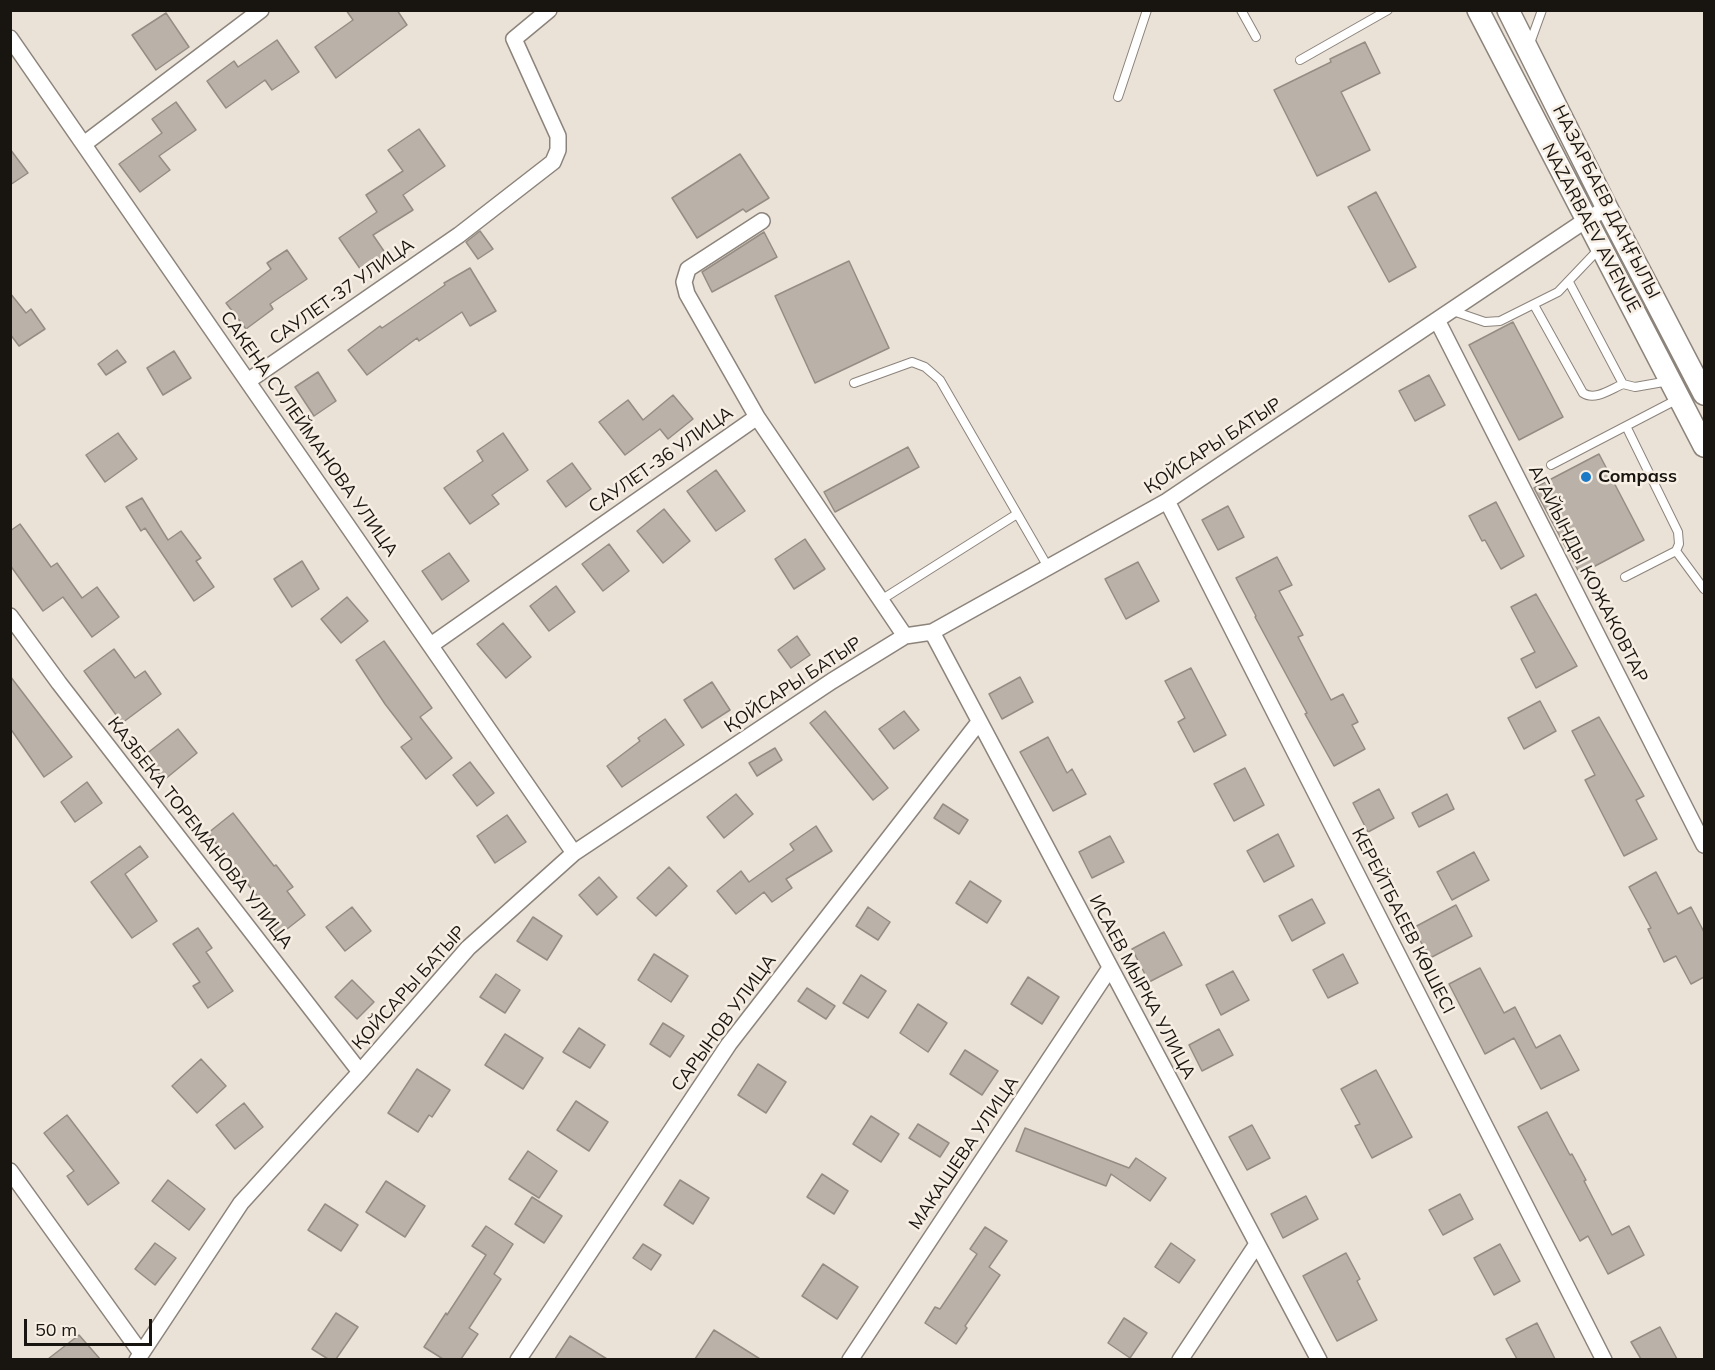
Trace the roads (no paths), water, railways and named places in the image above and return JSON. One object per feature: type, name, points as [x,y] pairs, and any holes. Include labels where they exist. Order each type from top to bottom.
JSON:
[{"type":"main road","name":"NAZARBAEV AVENUE","points":[[1478,10],[1704,446]]},
{"type":"main road","name":"НАЗАРБАЕВ ДАҢҒЫЛЫ","points":[[1508,10],[1607,208],[1704,394]]},
{"type":"street","points":[[84,144],[261,10]]},
{"type":"street","name":"САУЛЕТ-37 УЛИЦА","points":[[248,381],[459,234],[554,162],[558,150],[558,136],[514,39],[549,10]]},
{"type":"street","name":"САКЕНА СУЛЕЙМАНОВА УЛИЦА","points":[[10,38],[574,853]]},
{"type":"street","name":"ҚОЙСАРЫ БАТЫР","points":[[139,1356],[241,1203],[468,948],[574,853],[822,688],[905,636],[932,632],[1167,501],[1607,208]]},
{"type":"street","points":[[756,417],[687,294],[684,282],[688,269],[762,221]]},
{"type":"street","name":"АГАЙЫНДЫ КОЖАКОВТАР","points":[[1437,320],[1704,845]]},
{"type":"street","name":"САУЛЕТ-36 УЛИЦА","points":[[431,645],[756,417],[905,636]]},
{"type":"street","name":"КЕРЕЙТБАЕЕВ КӨШЕСІ","points":[[1167,501],[1604,1359]]},
{"type":"street","name":"КАЗБЕКА ТОРЕМАНОВА УЛИЦА","points":[[10,616],[59,683],[360,1072]]},
{"type":"street","name":"ИСАЕВ МЫРКА УЛИЦА","points":[[932,632],[1318,1359]]},
{"type":"street","name":"САРЫНОВ УЛИЦА","points":[[518,1359],[729,1044],[979,722]]},
{"type":"street","name":"МАКАШЕВА УЛИЦА","points":[[850,1359],[1110,968]]},
{"type":"street","points":[[10,1171],[139,1356]]},
{"type":"street","points":[[1180,1359],[1257,1244]]},
{"type":"lane","points":[[1118,97],[1147,10]]},
{"type":"lane","points":[[1241,10],[1257,37]]},
{"type":"lane","points":[[1300,60],[1388,10]]},
{"type":"lane","points":[[1528,49],[1542,10]]},
{"type":"lane","points":[[1451,310],[1485,322],[1500,321],[1558,292],[1601,247]]},
{"type":"lane","points":[[1569,282],[1623,384]]},
{"type":"lane","points":[[1534,305],[1583,393],[1588,397],[1594,397],[1623,384],[1675,390]]},
{"type":"lane","points":[[854,383],[912,362],[925,367],[940,380],[1047,567]]},
{"type":"lane","points":[[1551,465],[1626,426],[1675,390]]},
{"type":"lane","points":[[1625,577],[1676,552],[1679,544],[1678,532],[1626,426]]},
{"type":"lane","points":[[880,600],[1017,514]]},
{"type":"lane","points":[[1676,552],[1704,589]]},
{"type":"place","name":"Compass","points":[[1586,477]]}]
